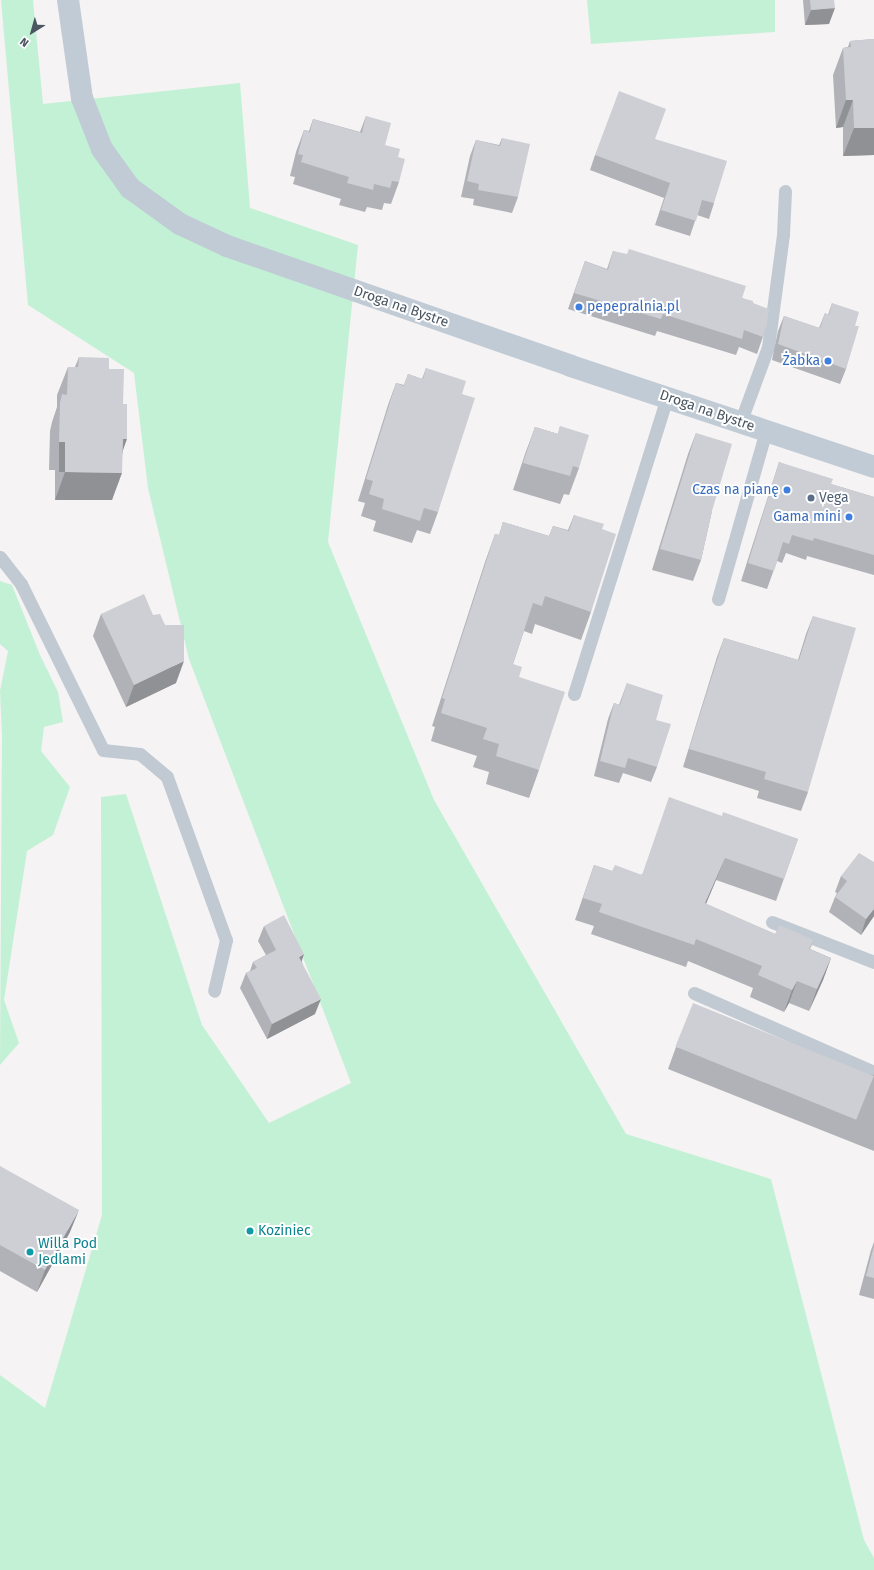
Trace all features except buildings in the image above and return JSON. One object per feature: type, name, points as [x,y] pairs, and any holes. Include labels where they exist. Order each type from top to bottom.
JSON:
[{"type":"street","name":"Droga na Bystre","points":[[68,0],[79,82],[98,140],[124,181],[169,217],[227,246],[740,423],[874,467]]},
{"type":"lane","points":[[740,423],[768,347],[783,234],[785,192]]},
{"type":"lane","points":[[574,694],[667,398]]},
{"type":"lane","points":[[718,599],[766,431]]},
{"type":"lane","points":[[0,556],[21,584],[103,750],[140,754],[166,778],[226,940],[214,991]]},
{"type":"lane","points":[[772,922],[874,962]]},
{"type":"lane","points":[[694,993],[874,1072]]},
{"type":"green space","points":[[1,0],[33,0],[43,104],[240,83],[250,208],[358,245],[328,542],[434,800],[626,1134],[771,1179],[864,1540],[874,1558],[874,1570],[0,1570],[0,1375],[45,1408],[102,1215],[101,797],[126,794],[202,1025],[269,1123],[351,1083],[189,659],[148,488],[134,373],[28,305]]},
{"type":"green space","points":[[587,0],[775,0],[775,32],[591,44]]},
{"type":"green space","points":[[0,581],[12,585],[40,655],[58,692],[63,722],[44,727],[41,751],[70,787],[53,835],[27,851],[4,1000],[19,1043],[0,1065],[2,736],[0,691],[8,651],[0,644]]},
{"type":"place","name":"pepepralnia.pl","points":[[579,307]]},
{"type":"place","name":"Żabka","points":[[828,361]]},
{"type":"place","name":"Czas na pianę","points":[[787,490]]},
{"type":"place","name":"Vega","points":[[811,498]]},
{"type":"place","name":"Gama mini","points":[[849,517]]},
{"type":"place","name":"Koziniec","points":[[250,1231]]},
{"type":"place","name":"Willa Pod Jedlami","points":[[30,1252]]}]
